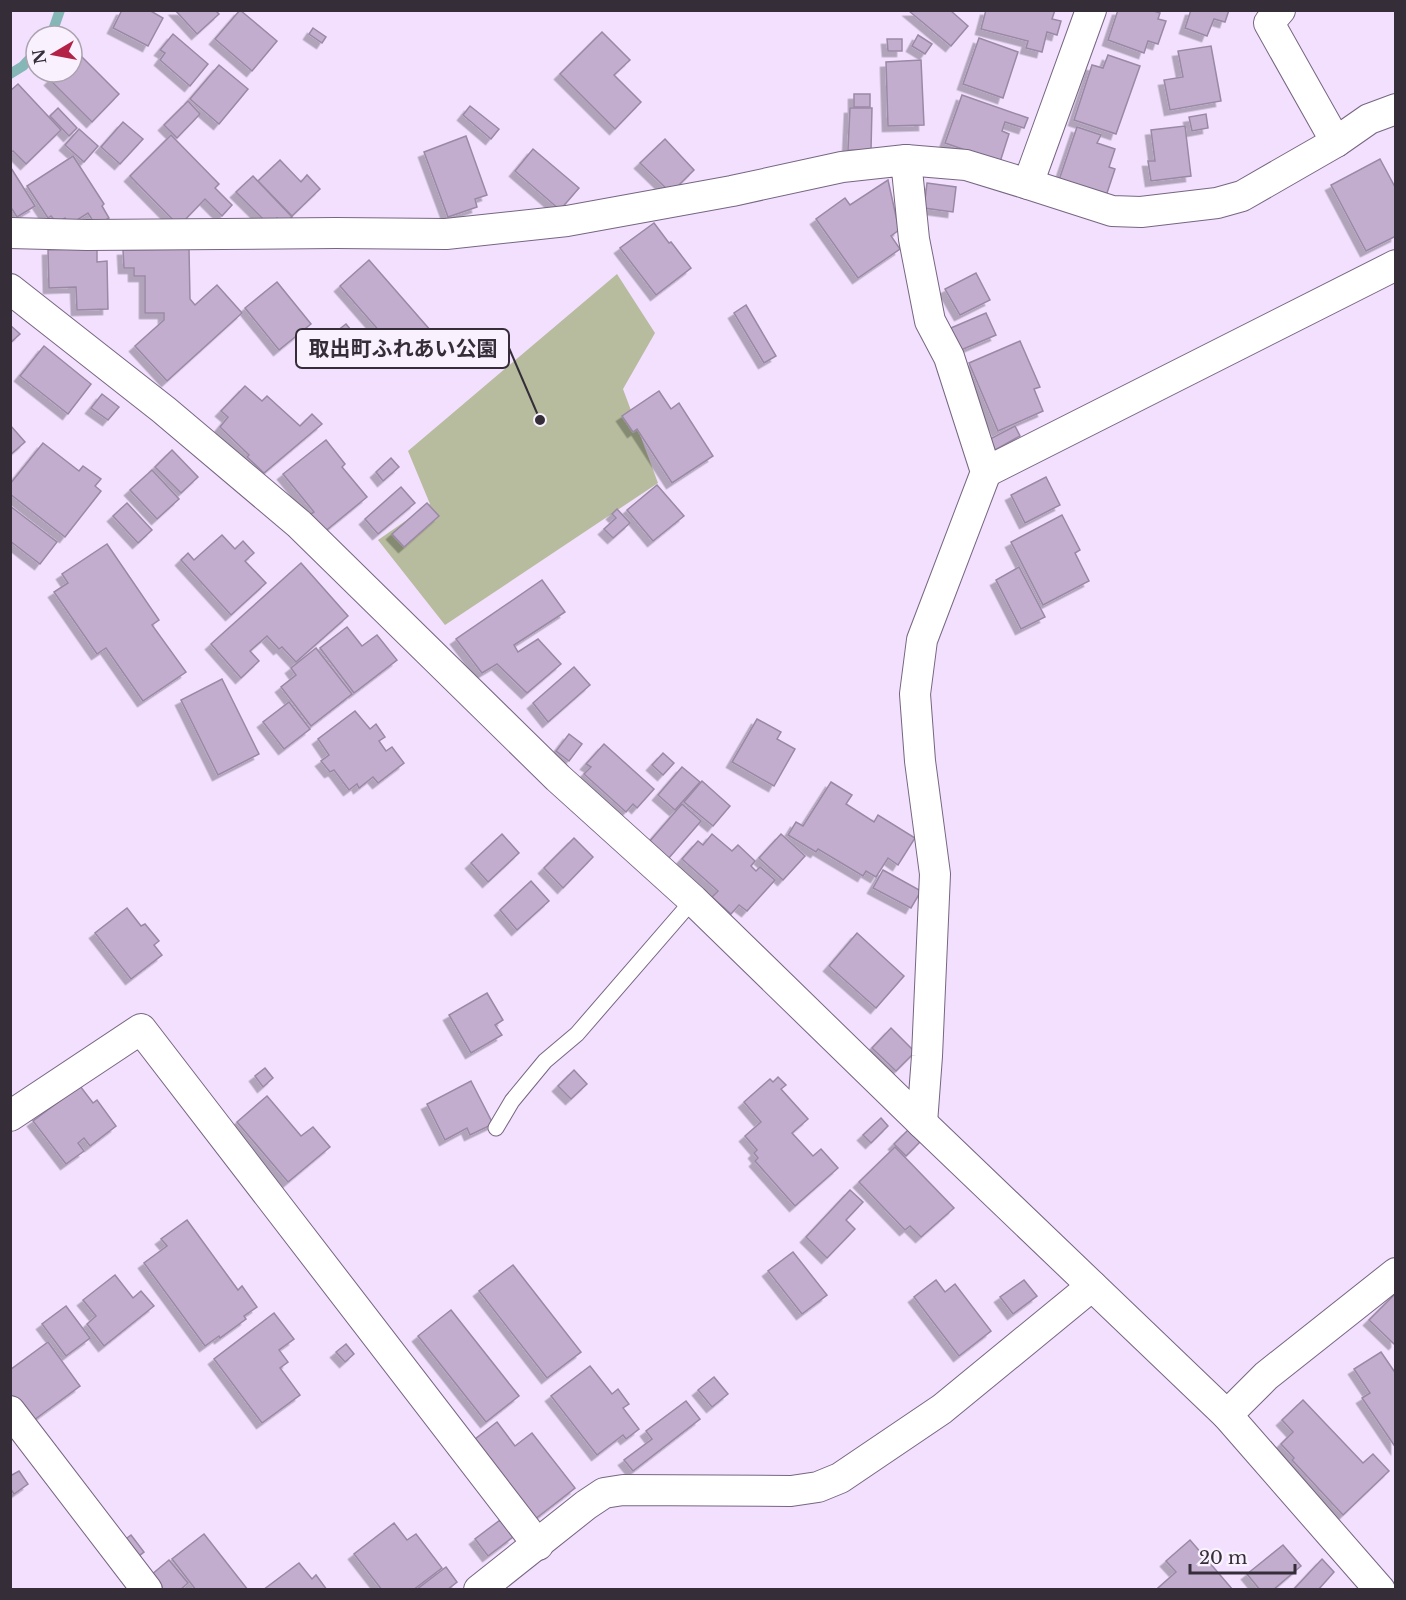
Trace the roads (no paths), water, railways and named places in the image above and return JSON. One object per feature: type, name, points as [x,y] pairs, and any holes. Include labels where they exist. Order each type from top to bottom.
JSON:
[{"type":"street","points":[[1028,184],[1091,10]]},
{"type":"street","points":[[1280,10],[1269,23],[1336,141]]},
{"type":"street","points":[[10,233],[87,235],[446,234],[567,221],[842,167],[906,160],[966,165],[1112,211],[1141,212],[1217,203],[1242,195],[1336,141],[1369,119],[1395,109]]},
{"type":"street","points":[[906,160],[914,239],[930,321],[949,357],[986,472],[922,640],[915,694],[920,761],[936,874],[922,1123]]},
{"type":"street","points":[[986,472],[1395,265]]},
{"type":"street","points":[[10,289],[164,410],[299,524],[558,778],[693,900],[1227,1415],[1380,1590]]},
{"type":"street","points":[[10,1116],[141,1029],[538,1545]]},
{"type":"street","points":[[1227,1415],[1266,1376],[1395,1273]]},
{"type":"street","points":[[479,1590],[604,1493],[623,1490],[790,1491],[818,1487],[840,1478],[942,1409],[1092,1286]]},
{"type":"street","points":[[10,1411],[147,1590]]},
{"type":"lane","points":[[496,1128],[512,1101],[545,1061],[577,1034],[693,900]]},
{"type":"waterway","points":[[55,24],[60,10]]},
{"type":"waterway","points":[[10,74],[24,65]]},
{"type":"place","name":"取出町ふれあい公園","points":[[540,420]]}]
